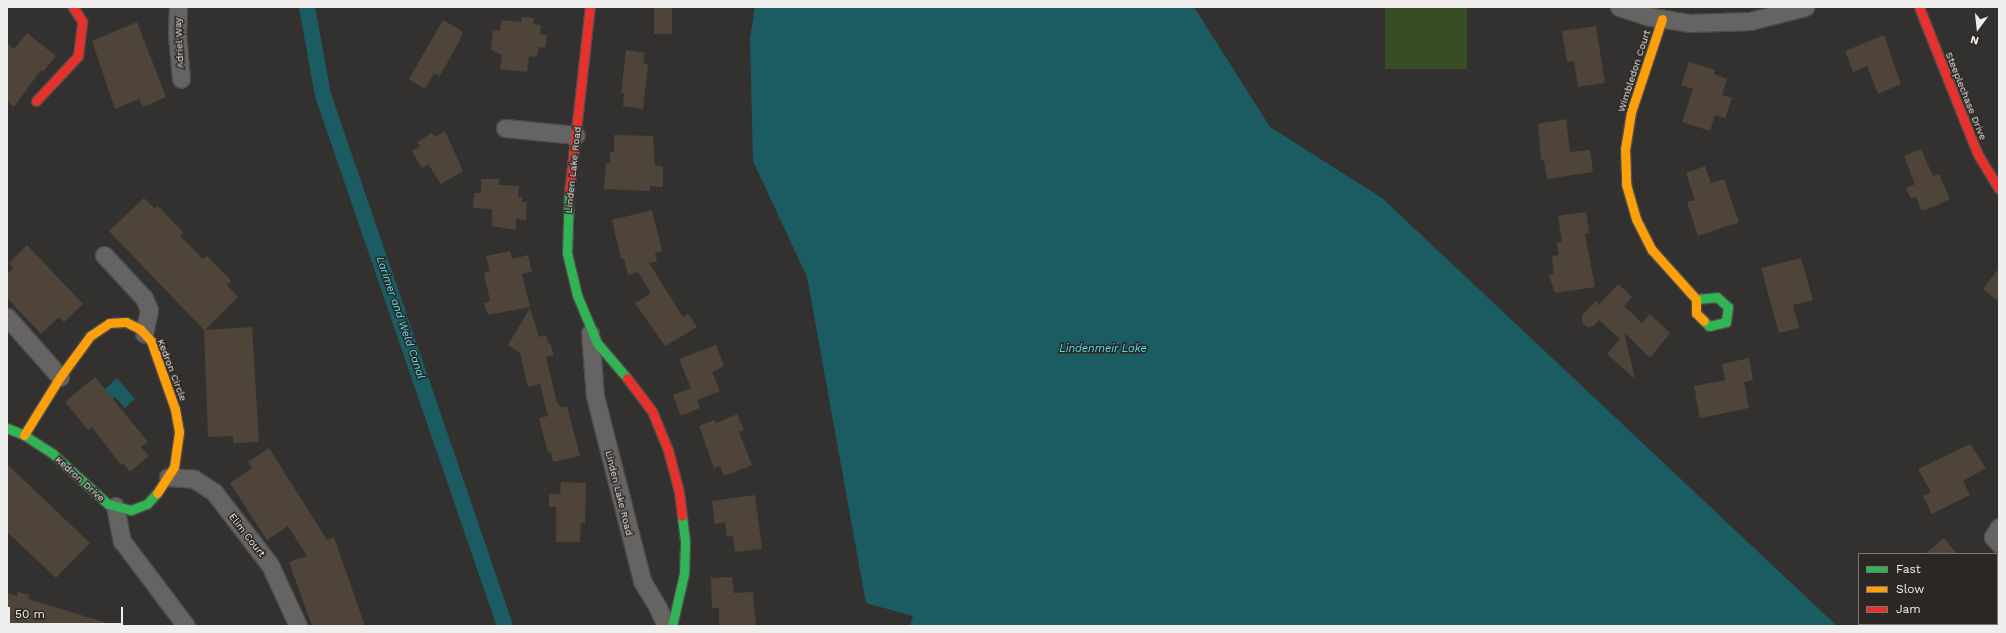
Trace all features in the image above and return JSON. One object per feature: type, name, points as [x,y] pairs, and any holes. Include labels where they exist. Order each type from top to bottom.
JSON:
[{"type":"street","points":[[36,101],[78,56],[82,22],[73,7]]},
{"type":"street","name":"Adriel Way","points":[[178,7],[177,34],[181,79]]},
{"type":"street","name":"Linden Lake Road","points":[[590,7],[570,186],[567,253],[577,295],[590,330],[597,343],[618,364],[652,411],[668,450],[679,492],[685,541],[684,574],[672,626]]},
{"type":"street","points":[[1619,7],[1662,19],[1690,23],[1750,21],[1805,7]]},
{"type":"street","name":"Steeplechase Drive","points":[[1919,7],[1977,153],[1999,189]]},
{"type":"street","name":"Wimbledon Court","points":[[1662,19],[1631,112],[1625,148],[1626,184],[1636,219],[1652,250],[1696,299]]},
{"type":"street","points":[[505,128],[576,135]]},
{"type":"street","points":[[104,255],[144,298],[149,310],[144,333]]},
{"type":"street","points":[[7,317],[60,377]]},
{"type":"street","name":"Kedron Circle","points":[[24,435],[60,377],[90,336],[110,323],[126,322],[144,333],[151,341],[175,410],[179,432],[174,467],[163,487],[147,504],[131,510],[115,506]]},
{"type":"street","name":"Linden Lake Road","points":[[590,330],[595,396],[640,574],[666,626]]},
{"type":"street","name":"Kedron Drive","points":[[7,428],[24,435],[53,454],[108,504],[115,506],[122,541],[186,626]]},
{"type":"street","name":"Elim Court","points":[[168,477],[194,478],[214,492],[270,565],[298,626]]},
{"type":"street","points":[[1999,527],[1993,537],[1999,544]]},
{"type":"green space","points":[[1385,7],[1467,7],[1467,69],[1385,69]]},
{"type":"water","name":"Lindenmeir Lake","points":[[755,7],[1194,7],[1270,127],[1382,198],[1837,626],[910,626],[913,616],[866,603],[807,277],[753,161],[750,38]]},
{"type":"water","points":[[117,378],[135,399],[125,408],[115,397],[109,401],[102,392]]},
{"type":"building","points":[[654,7],[672,7],[672,34],[654,34]]},
{"type":"building","points":[[522,17],[534,18],[533,24],[541,25],[540,34],[547,35],[545,48],[539,47],[537,57],[529,56],[527,72],[500,69],[502,55],[491,50],[493,30],[500,31],[502,20],[521,22]]},
{"type":"building","points":[[443,20],[462,31],[462,36],[440,76],[434,73],[425,89],[409,79]]},
{"type":"building","points":[[137,22],[166,97],[143,107],[139,99],[115,109],[92,41]]},
{"type":"building","points":[[1596,26],[1605,83],[1578,87],[1574,61],[1567,62],[1562,31]]},
{"type":"building","points":[[27,33],[56,56],[43,72],[41,70],[14,107],[7,101],[7,43],[14,49]]},
{"type":"building","points":[[1884,35],[1901,84],[1878,94],[1867,66],[1853,72],[1845,51]]},
{"type":"building","points":[[626,50],[645,53],[643,63],[648,64],[643,109],[623,106],[624,93],[621,93]]},
{"type":"building","points":[[1689,62],[1715,70],[1714,74],[1727,79],[1722,95],[1732,98],[1725,118],[1715,115],[1710,131],[1682,122],[1693,89],[1681,85]]},
{"type":"building","points":[[1566,119],[1570,152],[1590,150],[1593,172],[1547,179],[1544,160],[1541,160],[1538,124]]},
{"type":"building","points":[[445,131],[463,171],[441,184],[428,164],[422,168],[412,151],[420,146],[417,142],[432,133],[435,137]]},
{"type":"building","points":[[614,135],[653,136],[655,166],[663,166],[663,187],[650,186],[650,191],[604,189],[606,163],[610,163],[610,152],[614,152]]},
{"type":"building","points":[[1921,149],[1933,176],[1939,174],[1950,199],[1926,210],[1921,210],[1916,197],[1911,199],[1906,188],[1915,184],[1904,156]]},
{"type":"building","points":[[1705,166],[1711,183],[1724,179],[1739,222],[1698,236],[1687,202],[1695,200],[1686,173]]},
{"type":"building","points":[[481,179],[499,179],[499,185],[519,186],[518,197],[522,197],[522,202],[527,202],[526,220],[516,219],[516,230],[492,226],[492,209],[473,208],[474,193],[481,193]]},
{"type":"building","points":[[144,198],[155,209],[158,206],[183,232],[180,236],[203,259],[207,256],[231,281],[227,285],[238,297],[205,330],[252,327],[259,442],[233,443],[233,436],[208,437],[204,330],[109,231]]},
{"type":"building","points":[[652,210],[662,251],[655,253],[657,261],[649,263],[683,317],[688,314],[697,327],[665,346],[635,303],[651,293],[638,272],[628,275],[624,259],[621,259],[612,220]]},
{"type":"building","points":[[1586,212],[1589,233],[1585,234],[1595,287],[1555,293],[1549,275],[1554,274],[1552,256],[1559,255],[1557,243],[1562,242],[1558,216]]},
{"type":"building","points":[[27,245],[83,304],[64,322],[59,317],[41,334],[7,298],[7,274],[13,268],[9,263]]},
{"type":"building","points":[[510,251],[512,259],[528,255],[532,272],[522,274],[530,307],[488,315],[484,303],[490,301],[484,273],[490,271],[486,256]]},
{"type":"building","points":[[1801,258],[1813,300],[1793,305],[1799,328],[1779,333],[1761,268]]},
{"type":"building","points":[[1999,268],[1999,302],[1983,289]]},
{"type":"building","points":[[1618,284],[1632,297],[1624,306],[1642,323],[1650,314],[1670,333],[1650,358],[1624,332],[1635,379],[1607,354],[1620,339],[1599,320],[1594,326],[1587,327],[1582,322],[1582,315],[1597,300],[1598,306]]},
{"type":"building","points":[[530,308],[539,337],[546,335],[548,343],[550,343],[554,355],[546,357],[556,399],[560,407],[567,406],[580,456],[553,462],[551,452],[548,453],[539,418],[548,416],[540,384],[528,387],[520,353],[508,345]]},
{"type":"building","points":[[716,345],[724,366],[712,372],[720,391],[697,400],[700,408],[681,416],[673,395],[691,388],[679,359]]},
{"type":"building","points":[[1749,358],[1753,380],[1744,382],[1749,408],[1700,418],[1694,386],[1725,380],[1722,364]]},
{"type":"building","points":[[95,377],[148,442],[141,447],[149,456],[130,472],[123,463],[121,465],[92,427],[88,430],[65,402]]},
{"type":"building","points":[[737,414],[744,430],[739,432],[752,465],[724,476],[720,466],[714,468],[699,426],[714,420],[716,423]]},
{"type":"building","points":[[1970,444],[1986,468],[1963,481],[1970,495],[1932,514],[1923,496],[1931,492],[1918,469]]},
{"type":"building","points":[[269,448],[327,540],[334,537],[365,626],[312,626],[289,562],[307,556],[288,526],[267,540],[230,483],[252,468],[248,462]]},
{"type":"building","points":[[7,464],[90,543],[56,578],[7,532]]},
{"type":"building","points":[[561,482],[586,483],[585,523],[581,523],[580,542],[556,542],[556,507],[549,507],[549,494],[560,494]]},
{"type":"building","points":[[755,495],[762,549],[735,552],[733,536],[727,537],[725,522],[715,524],[712,501]]},
{"type":"building","points":[[1944,538],[1956,553],[1926,553]]},
{"type":"building","points":[[732,577],[734,593],[753,592],[756,626],[719,626],[719,608],[712,608],[711,578]]},
{"type":"building","points":[[18,592],[29,595],[28,599],[104,622],[103,626],[7,626],[7,593],[17,596]]},
{"type":"waterway","name":"Larimer and Weld Canal","points":[[307,7],[323,95],[505,626]]},
{"type":"traffic: fast","points":[[569,193],[567,253],[577,295],[597,343],[627,378]]},
{"type":"traffic: fast","points":[[1696,299],[1717,297],[1728,307],[1726,322],[1709,326],[1704,321]]},
{"type":"traffic: fast","points":[[7,428],[24,435],[53,454],[108,504],[131,510],[147,504],[157,493]]},
{"type":"traffic: fast","points":[[672,626],[684,574],[685,541],[682,516]]},
{"type":"traffic: slow","points":[[1662,19],[1631,112],[1625,148],[1626,184],[1636,219],[1652,250],[1696,299],[1696,313],[1704,321]]},
{"type":"traffic: slow","points":[[24,435],[60,377],[90,336],[109,323],[126,322],[140,329],[151,341],[175,409],[179,432],[174,467],[157,493]]},
{"type":"traffic: jam","points":[[36,101],[78,56],[82,21],[73,7]]},
{"type":"traffic: jam","points":[[569,193],[590,7]]},
{"type":"traffic: jam","points":[[1919,7],[1977,153],[1999,189]]},
{"type":"traffic: jam","points":[[627,378],[652,411],[668,450],[679,492],[682,516]]}]
